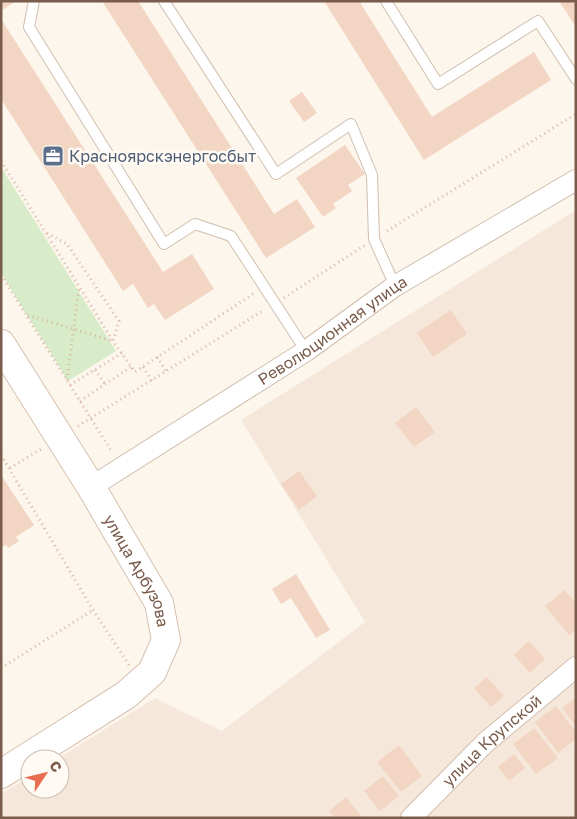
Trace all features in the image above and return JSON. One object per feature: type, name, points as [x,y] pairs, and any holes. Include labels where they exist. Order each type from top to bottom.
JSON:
[{"type":"street","name":"Революционная улица","points":[[91,487],[306,351],[395,286],[576,180]]},
{"type":"street","name":"улица Арбузова","points":[[1,774],[126,695],[152,672],[166,640],[159,603],[60,437],[5,359]]},
{"type":"street","name":"улица Крупской","points":[[411,818],[485,743],[576,667]]},
{"type":"lane","points":[[34,1],[29,27],[164,244],[195,224],[230,236],[306,351]]},
{"type":"lane","points":[[164,1],[276,174],[351,124],[372,175],[374,239],[395,286]]},
{"type":"lane","points":[[386,1],[438,84],[538,21],[576,80]]},
{"type":"path","points":[[10,468],[152,381],[374,239],[576,114]]},
{"type":"path","points":[[1,161],[134,372],[265,287]]},
{"type":"path","points":[[46,234],[67,244],[119,322],[113,341]]},
{"type":"path","points":[[1,274],[121,467]]},
{"type":"path","points":[[67,380],[79,286]]},
{"type":"path","points":[[27,315],[113,341]]},
{"type":"path","points":[[70,385],[122,353]]},
{"type":"path","points":[[157,358],[166,371]]},
{"type":"path","points":[[80,400],[131,367]]},
{"type":"path","points":[[143,367],[152,381]]},
{"type":"path","points":[[95,370],[105,384]]},
{"type":"path","points":[[1,455],[93,610],[140,683]]},
{"type":"path","points":[[1,668],[93,610]]},
{"type":"shaded area","points":[[576,210],[576,818],[1,818],[1,794],[20,782],[20,799],[70,799],[70,751],[155,698],[222,731],[365,622],[241,420]]},
{"type":"green space","points":[[1,167],[116,351],[68,381],[1,273]]},
{"type":"building","points":[[1,1],[16,1],[1,11]]},
{"type":"building","points":[[102,1],[138,1],[274,214],[297,199],[315,227],[266,258]]},
{"type":"building","points":[[324,1],[359,1],[432,117],[534,52],[551,80],[424,160]]},
{"type":"building","points":[[559,1],[576,1],[576,27]]},
{"type":"building","points":[[1,19],[163,272],[192,254],[214,289],[165,320],[154,304],[148,308],[133,284],[123,291],[1,99]]},
{"type":"building","points":[[302,92],[317,113],[304,122],[289,101]]},
{"type":"building","points":[[345,145],[365,174],[348,185],[352,191],[333,204],[336,208],[323,217],[296,178]]},
{"type":"building","points":[[451,310],[467,334],[433,357],[417,333]]},
{"type":"building","points":[[416,407],[435,432],[414,447],[395,423]]},
{"type":"building","points":[[299,471],[317,496],[299,510],[281,484]]},
{"type":"building","points":[[1,475],[34,525],[16,537],[19,541],[8,548],[6,545],[1,548]]},
{"type":"building","points":[[296,574],[330,630],[316,638],[291,598],[281,604],[272,589]]},
{"type":"building","points":[[565,590],[576,603],[576,629],[569,635],[545,606]]},
{"type":"building","points":[[529,641],[545,659],[530,673],[514,655]]},
{"type":"building","points":[[487,677],[504,696],[491,707],[474,688]]},
{"type":"building","points":[[576,697],[576,726],[562,708]]},
{"type":"building","points":[[556,706],[576,732],[576,739],[558,753],[535,722]]},
{"type":"building","points":[[534,728],[558,758],[536,774],[513,744]]},
{"type":"building","points":[[399,745],[422,776],[401,792],[377,762]]},
{"type":"building","points":[[514,754],[525,768],[509,781],[498,767]]},
{"type":"building","points":[[383,776],[399,796],[380,811],[364,791]]},
{"type":"building","points":[[346,797],[363,818],[335,818],[329,811]]},
{"type":"place","name":"Красноярскэнергосбыт","points":[[53,156]]}]
